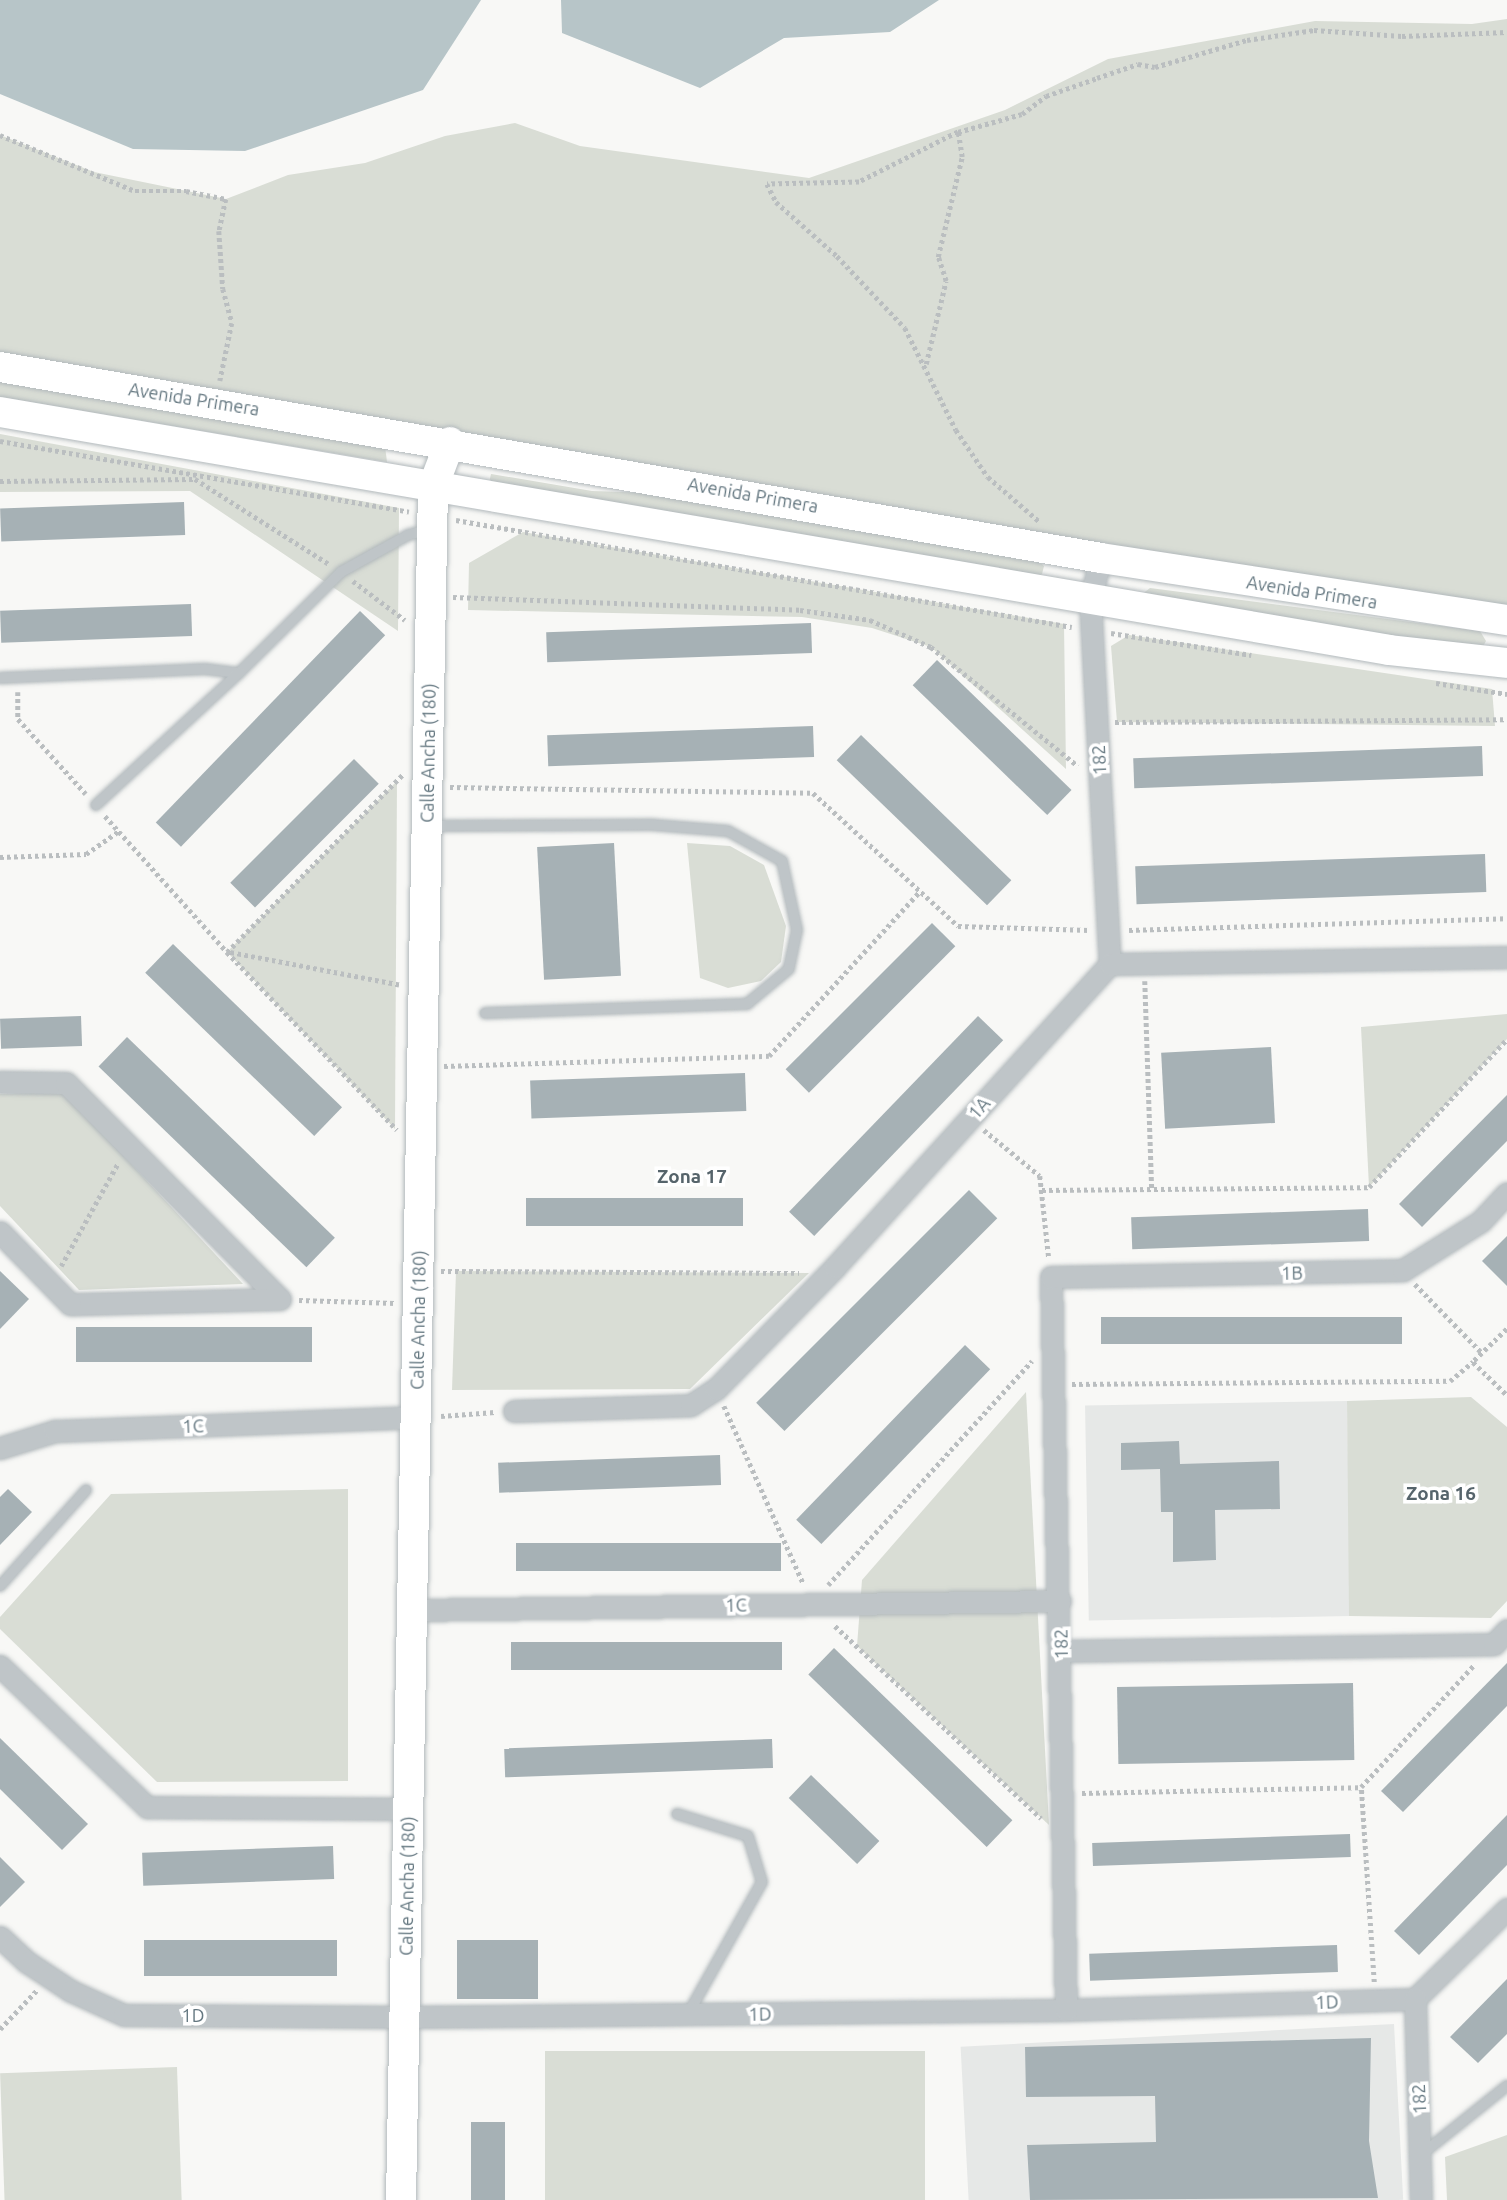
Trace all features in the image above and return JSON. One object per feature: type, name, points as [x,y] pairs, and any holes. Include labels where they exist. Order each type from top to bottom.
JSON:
[{"type":"street","name":"Avenida Primera","points":[[0,367],[450,442],[1101,558],[1507,620]]},
{"type":"street","points":[[0,412],[149,434],[433,487],[1389,650],[1507,663]]},
{"type":"street","name":"Calle Ancha (180)","points":[[401,2200],[433,487],[450,442]]},
{"type":"street","name":"182","points":[[1101,558],[1090,599],[1110,964]]},
{"type":"street","points":[[1110,964],[1507,957]]},
{"type":"street","name":"1A","points":[[514,1410],[691,1405],[716,1390],[835,1267],[1110,964]]},
{"type":"street","points":[[0,1082],[66,1083],[280,1300]]},
{"type":"street","points":[[1403,1270],[1481,1221],[1507,1193]]},
{"type":"street","points":[[0,1232],[70,1304],[280,1300]]},
{"type":"street","name":"1B","points":[[1051,1277],[1403,1270]]},
{"type":"street","name":"182","points":[[1051,1277],[1064,1794],[1066,2010]]},
{"type":"street","name":"1C","points":[[2,1445],[55,1431],[416,1417]]},
{"type":"street","name":"1C","points":[[412,1610],[1060,1601]]},
{"type":"street","points":[[1061,1651],[1500,1637]]},
{"type":"street","points":[[0,1666],[147,1807],[409,1809]]},
{"type":"street","points":[[1415,1999],[1507,1909]]},
{"type":"street","name":"1D","points":[[0,1937],[49,1977],[124,2015],[405,2017],[1066,2010],[1415,1999]]},
{"type":"street","name":"182","points":[[1415,1999],[1422,2154],[1421,2200]]},
{"type":"lane","points":[[96,805],[239,673],[341,572],[433,522]]},
{"type":"lane","points":[[0,678],[205,669],[239,673]]},
{"type":"lane","points":[[427,826],[654,825],[728,831],[782,861],[797,930],[789,969],[747,1004],[485,1013]]},
{"type":"lane","points":[[0,1586],[86,1490]]},
{"type":"lane","points":[[677,1814],[748,1836],[762,1882],[688,2014]]},
{"type":"lane","points":[[1422,2154],[1502,2096],[1507,2086]]},
{"type":"path","points":[[1046,547],[1040,521],[988,477],[956,430],[926,364],[905,328],[837,256],[776,202],[767,184],[859,182],[958,132],[1022,114],[1046,96],[1138,64],[1154,67],[1247,40],[1314,30],[1402,36],[1507,32]]},
{"type":"path","points":[[926,364],[946,281],[938,257],[962,157],[958,132]]},
{"type":"path","points":[[0,135],[135,191],[186,191],[226,199],[219,232],[223,289],[232,323],[216,403]]},
{"type":"path","points":[[0,441],[433,522],[1266,657]]},
{"type":"path","points":[[0,481],[195,479],[341,572],[430,640]]},
{"type":"path","points":[[431,596],[800,610],[870,620],[931,647],[1100,783]]},
{"type":"path","points":[[17,677],[18,719],[227,952],[395,1129],[421,1144]]},
{"type":"path","points":[[1427,682],[1507,694]]},
{"type":"path","points":[[1096,722],[1507,719]]},
{"type":"path","points":[[227,952],[429,748]]},
{"type":"path","points":[[428,787],[813,793],[958,926],[1107,931],[1507,918]]},
{"type":"path","points":[[0,857],[86,854],[119,831]]},
{"type":"path","points":[[423,1067],[769,1055],[920,891]]},
{"type":"path","points":[[227,952],[424,990]]},
{"type":"path","points":[[1144,963],[1152,1189]]},
{"type":"path","points":[[1042,1191],[1369,1187],[1507,1039]]},
{"type":"path","points":[[970,1118],[1040,1176],[1051,1277]]},
{"type":"path","points":[[50,1286],[128,1146]]},
{"type":"path","points":[[419,1271],[809,1273],[835,1267]]},
{"type":"path","points":[[1403,1270],[1482,1353]]},
{"type":"path","points":[[280,1300],[418,1303]]},
{"type":"path","points":[[1054,1384],[1450,1381],[1507,1329]]},
{"type":"path","points":[[811,1603],[1053,1337]]},
{"type":"path","points":[[1473,1362],[1507,1395]]},
{"type":"path","points":[[716,1390],[811,1603],[1063,1838]]},
{"type":"path","points":[[416,1417],[514,1410]]},
{"type":"path","points":[[1064,1794],[1361,1787],[1500,1637]]},
{"type":"path","points":[[1361,1787],[1375,2000]]},
{"type":"path","points":[[0,2029],[49,1977]]},
{"type":"shaded area","points":[[0,0],[481,0],[423,90],[245,151],[133,149],[0,94]]},
{"type":"shaded area","points":[[561,0],[939,0],[890,32],[784,38],[700,88],[562,33]]},
{"type":"shaded area","points":[[1507,19],[1507,620],[0,358],[0,135],[94,172],[226,199],[288,175],[365,163],[445,136],[515,123],[580,146],[809,178],[1005,110],[1108,59],[1315,21],[1472,24]]},
{"type":"shaded area","points":[[0,379],[385,446],[387,462],[0,397]]},
{"type":"shaded area","points":[[0,434],[399,508],[398,631],[190,491],[0,492]]},
{"type":"shaded area","points":[[491,474],[592,491],[653,493],[1039,561],[1044,566],[1042,574],[1034,578],[489,483]]},
{"type":"shaded area","points":[[523,532],[1064,624],[1066,769],[931,647],[872,628],[802,617],[468,610],[469,563]]},
{"type":"shaded area","points":[[1150,588],[1480,631],[1486,641],[1482,648],[1470,650],[1141,595]]},
{"type":"shaded area","points":[[1129,635],[1492,689],[1495,726],[1117,722],[1111,646]]},
{"type":"shaded area","points":[[397,781],[395,1129],[227,952]]},
{"type":"shaded area","points":[[687,843],[730,846],[764,865],[786,926],[781,962],[761,981],[728,988],[700,978]]},
{"type":"shaded area","points":[[1507,1014],[1507,1039],[1369,1187],[1361,1027]]},
{"type":"shaded area","points":[[64,1092],[243,1284],[79,1290],[0,1206],[0,1094]]},
{"type":"shaded area","points":[[456,1271],[809,1273],[690,1389],[452,1390]]},
{"type":"shaded area","points":[[1026,1392],[1049,1825],[857,1646],[862,1580]]},
{"type":"shaded area","points":[[1471,1397],[1507,1427],[1507,1601],[1491,1618],[1349,1616],[1347,1401]]},
{"type":"shaded area","points":[[1347,1401],[1351,1616],[1089,1621],[1085,1406]]},
{"type":"shaded area","points":[[348,1489],[348,1781],[157,1782],[0,1629],[0,1617],[111,1494]]},
{"type":"shaded area","points":[[1394,2024],[1403,2200],[969,2200],[961,2047]]},
{"type":"shaded area","points":[[545,2051],[925,2051],[925,2200],[545,2200]]},
{"type":"shaded area","points":[[177,2067],[182,2200],[5,2200],[0,2073]]},
{"type":"shaded area","points":[[1507,2135],[1507,2200],[1447,2200],[1445,2157]]},
{"type":"building","points":[[184,502],[185,535],[1,541],[0,508]]},
{"type":"building","points":[[191,604],[192,636],[1,643],[0,611]]},
{"type":"building","points":[[360,611],[385,635],[181,847],[156,822]]},
{"type":"building","points":[[811,623],[812,653],[547,662],[546,632]]},
{"type":"building","points":[[937,660],[1072,790],[1047,815],[913,685]]},
{"type":"building","points":[[813,726],[814,757],[548,766],[547,735]]},
{"type":"building","points":[[861,735],[1011,880],[987,905],[837,760]]},
{"type":"building","points":[[1482,746],[1483,776],[1134,788],[1133,758]]},
{"type":"building","points":[[354,759],[379,784],[255,907],[230,883]]},
{"type":"building","points":[[614,843],[621,976],[544,980],[537,847]]},
{"type":"building","points":[[1485,854],[1486,892],[1137,904],[1135,866]]},
{"type":"building","points":[[932,923],[955,946],[809,1093],[786,1069]]},
{"type":"building","points":[[173,944],[342,1107],[314,1136],[145,973]]},
{"type":"building","points":[[81,1016],[82,1046],[1,1049],[0,1019]]},
{"type":"building","points":[[978,1016],[1003,1040],[814,1236],[789,1212]]},
{"type":"building","points":[[127,1037],[335,1238],[306,1267],[99,1066]]},
{"type":"building","points":[[1271,1047],[1275,1123],[1165,1129],[1161,1053]]},
{"type":"building","points":[[745,1073],[746,1111],[531,1118],[530,1081]]},
{"type":"building","points":[[1507,1095],[1507,1141],[1422,1227],[1399,1204]]},
{"type":"building","points":[[969,1190],[997,1218],[784,1431],[756,1403]]},
{"type":"building","points":[[526,1198],[743,1198],[743,1226],[526,1226]]},
{"type":"building","points":[[1368,1209],[1369,1241],[1132,1249],[1131,1217]]},
{"type":"building","points":[[1507,1236],[1507,1286],[1482,1261]]},
{"type":"building","points":[[0,1271],[29,1299],[0,1329]]},
{"type":"building","points":[[1101,1317],[1402,1317],[1402,1344],[1101,1344]]},
{"type":"building","points":[[76,1327],[312,1327],[312,1362],[76,1362]]},
{"type":"building","points":[[965,1345],[990,1369],[821,1544],[796,1520]]},
{"type":"building","points":[[1179,1441],[1180,1464],[1279,1461],[1280,1509],[1215,1510],[1216,1560],[1173,1562],[1173,1512],[1161,1512],[1160,1469],[1121,1470],[1121,1443]]},
{"type":"building","points":[[720,1455],[721,1485],[499,1493],[498,1463]]},
{"type":"building","points":[[8,1489],[32,1512],[0,1545],[0,1497]]},
{"type":"building","points":[[516,1543],[781,1543],[781,1571],[516,1571]]},
{"type":"building","points":[[511,1642],[782,1642],[782,1670],[511,1670]]},
{"type":"building","points":[[834,1648],[1012,1820],[987,1847],[808,1675]]},
{"type":"building","points":[[1507,1663],[1507,1706],[1403,1812],[1381,1791]]},
{"type":"building","points":[[1353,1683],[1354,1760],[1118,1764],[1117,1687]]},
{"type":"building","points":[[0,1738],[88,1824],[62,1850],[0,1789]]},
{"type":"building","points":[[772,1739],[773,1768],[505,1777],[504,1748]]},
{"type":"building","points":[[811,1775],[879,1841],[857,1864],[789,1798]]},
{"type":"building","points":[[1507,1815],[1507,1865],[1419,1955],[1394,1931]]},
{"type":"building","points":[[1350,1834],[1351,1857],[1093,1866],[1092,1843]]},
{"type":"building","points":[[333,1846],[334,1879],[143,1886],[142,1853]]},
{"type":"building","points":[[0,1857],[25,1882],[0,1907]]},
{"type":"building","points":[[144,1940],[337,1940],[337,1976],[144,1976]]},
{"type":"building","points":[[457,1940],[538,1940],[538,1999],[457,1999]]},
{"type":"building","points":[[1337,1945],[1338,1972],[1090,1981],[1089,1954]]},
{"type":"building","points":[[1507,1979],[1507,2034],[1478,2063],[1450,2037]]},
{"type":"building","points":[[1371,2038],[1369,2141],[1378,2198],[1030,2200],[1027,2145],[1156,2142],[1155,2096],[1026,2097],[1025,2047]]},
{"type":"building","points":[[471,2122],[505,2122],[505,2200],[471,2200]]},
{"type":"district","name":"Zona 17","points":[[692,1177]]},
{"type":"district","name":"Zona 16","points":[[1441,1494]]}]
